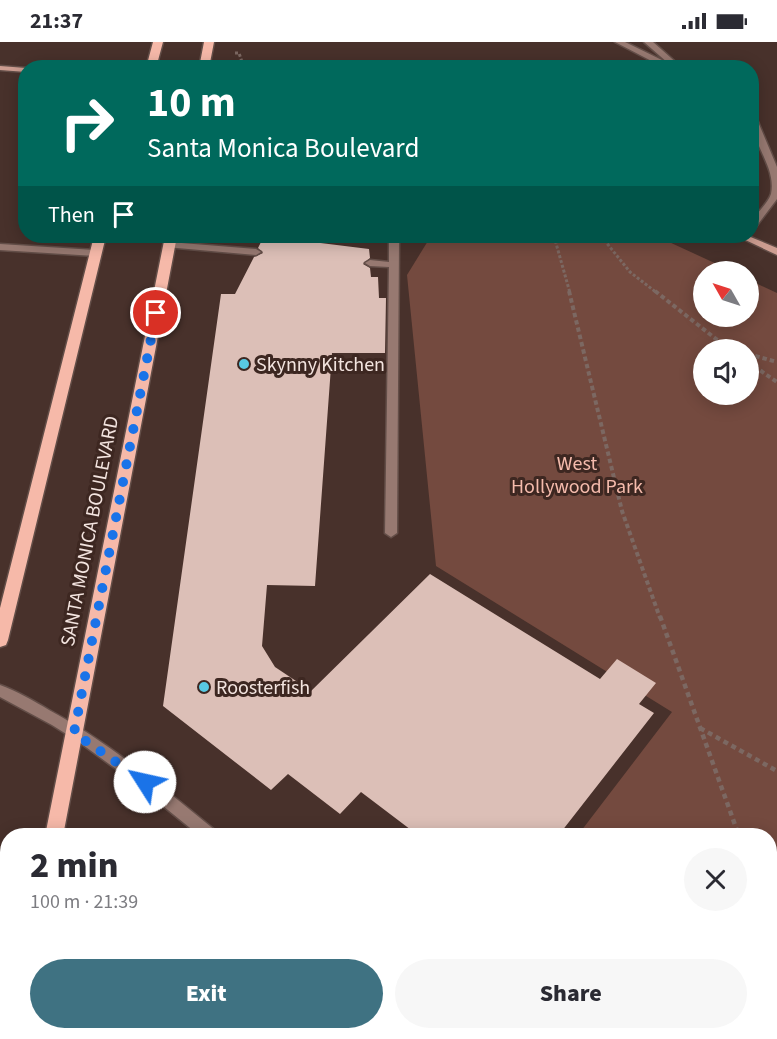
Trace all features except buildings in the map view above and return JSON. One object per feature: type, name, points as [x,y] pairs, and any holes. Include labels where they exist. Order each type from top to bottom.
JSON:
[{"type":"main road","points":[[153,60],[158,42]]},
{"type":"main road","points":[[206,60],[209,42]]},
{"type":"main road","points":[[0,68],[18,69]]},
{"type":"main road","points":[[0,640],[98,243]]},
{"type":"main road","name":"SANTA MONICA BOULEVARD","points":[[56,828],[169,243]]},
{"type":"main road","points":[[758,243],[777,252]]},
{"type":"street","points":[[619,42],[656,60]]},
{"type":"street","points":[[648,42],[669,60]]},
{"type":"street","points":[[759,134],[777,177],[775,196],[759,217]]},
{"type":"street","points":[[192,243],[256,252]]},
{"type":"street","points":[[391,533],[394,243]]},
{"type":"street","points":[[0,248],[95,253]]},
{"type":"street","points":[[370,263],[394,266]]},
{"type":"street","points":[[0,691],[31,704],[74,733],[145,782],[201,828]]},
{"type":"path","points":[[232,53],[239,53],[241,60]]},
{"type":"path","points":[[556,243],[622,511],[736,828]]},
{"type":"path","points":[[607,243],[630,272],[716,339]]},
{"type":"path","points":[[759,357],[777,362]]},
{"type":"path","points":[[759,370],[777,382]]},
{"type":"path","points":[[699,728],[777,771]]},
{"type":"green space","name":"West Hollywood Park","points":[[427,243],[671,243],[710,261],[693,261],[693,327],[759,327],[759,285],[777,293],[777,828],[583,828],[672,712],[436,566],[407,275]]},
{"type":"place","name":"Skynny Kitchen","points":[[244,364]]},
{"type":"place","name":"Roosterfish","points":[[204,687]]},
{"type":"route","points":[[145,782],[74,733],[156,313]]}]
